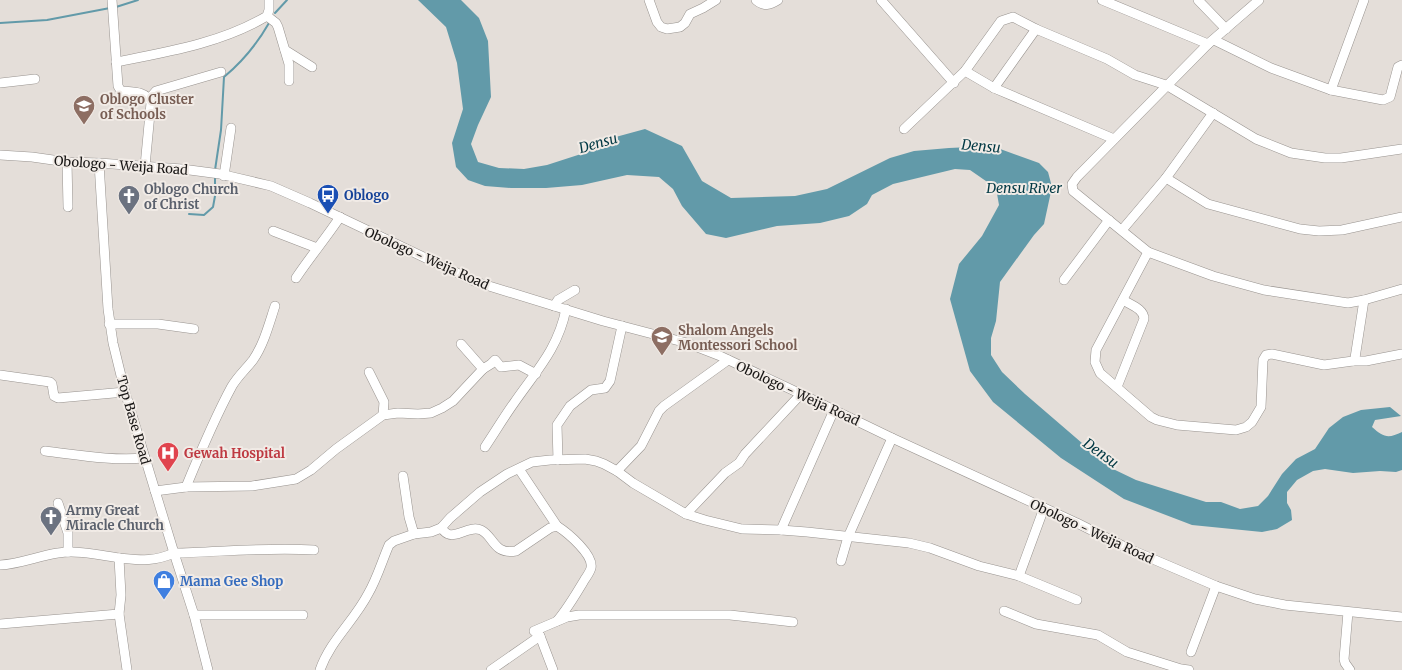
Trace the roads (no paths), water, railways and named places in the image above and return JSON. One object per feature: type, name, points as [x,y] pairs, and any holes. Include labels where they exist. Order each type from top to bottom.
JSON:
[{"type":"street","points":[[116,62],[220,38],[253,24],[267,16],[269,10],[269,0]]},
{"type":"street","points":[[649,0],[661,27],[667,29],[680,27],[690,14],[716,0]]},
{"type":"street","points":[[756,0],[761,4],[768,5],[778,0]]},
{"type":"street","points":[[881,0],[954,83]]},
{"type":"street","points":[[1102,0],[1211,42],[1271,68],[1331,90],[1383,100],[1390,97],[1398,67],[1402,65]]},
{"type":"street","points":[[1198,0],[1226,29]]},
{"type":"street","points":[[1259,0],[1211,42],[1166,85],[1077,177],[1072,184],[1073,191],[1148,252],[1213,276],[1264,290],[1348,303],[1402,289]]},
{"type":"street","points":[[1331,90],[1364,0]]},
{"type":"street","points":[[113,1],[117,80],[121,91],[144,94],[150,98],[151,103],[145,166]]},
{"type":"street","points":[[267,16],[276,23],[278,27],[289,64],[289,81]]},
{"type":"street","points":[[904,129],[965,71],[1001,21],[1013,17],[1036,29],[1107,59],[1135,75],[1166,85],[1256,138],[1291,153],[1324,158],[1341,158],[1402,149]]},
{"type":"street","points":[[994,88],[1036,29]]},
{"type":"street","points":[[285,50],[312,67]]},
{"type":"street","points":[[965,71],[994,88],[1114,139]]},
{"type":"street","points":[[150,98],[156,91],[221,72]]},
{"type":"street","points":[[0,83],[35,79]]},
{"type":"street","points":[[1122,230],[1166,178],[1213,113]]},
{"type":"street","points":[[224,176],[231,128]]},
{"type":"street","name":"Obologo - Weija Road","points":[[0,156],[32,157],[67,162],[99,162],[182,169],[271,186],[476,282],[622,326],[687,343],[728,360],[892,438],[1134,550],[1216,586],[1255,599],[1285,605],[1402,617]]},
{"type":"street","points":[[67,162],[68,207]]},
{"type":"street","name":"Top Base Road","points":[[99,162],[110,324],[113,343],[125,392],[194,615],[208,670]]},
{"type":"street","points":[[1166,178],[1208,204],[1300,229],[1319,231],[1342,230],[1402,216]]},
{"type":"street","points":[[296,278],[340,217]]},
{"type":"street","points":[[1064,280],[1109,220]]},
{"type":"street","points":[[272,231],[317,248]]},
{"type":"street","points":[[1148,252],[1096,350],[1095,362],[1100,373],[1151,417],[1157,420],[1177,425],[1236,430],[1246,427],[1252,422],[1261,407],[1263,360],[1266,355],[1272,354],[1324,365],[1372,360],[1402,354]]},
{"type":"street","points":[[554,306],[558,300],[575,290]]},
{"type":"street","points":[[1117,387],[1144,319],[1142,311],[1123,300]]},
{"type":"street","points":[[1353,361],[1355,358],[1364,300]]},
{"type":"street","points":[[186,487],[210,430],[232,385],[253,359],[259,349],[276,306]]},
{"type":"street","points":[[485,447],[514,402],[536,374],[559,336],[566,309]]},
{"type":"street","points":[[110,324],[158,324],[194,329]]},
{"type":"street","points":[[558,460],[557,425],[570,406],[591,390],[605,388],[610,381],[622,326]]},
{"type":"street","points":[[461,344],[483,369]]},
{"type":"street","points":[[155,491],[186,487],[252,486],[296,479],[311,470],[336,449],[383,415],[398,413],[431,413],[442,408],[453,401],[483,369],[495,360],[501,367],[519,365],[536,374]]},
{"type":"street","points":[[617,471],[641,446],[659,411],[728,360]]},
{"type":"street","points":[[369,372],[384,402],[383,415]]},
{"type":"street","points":[[0,375],[50,382],[52,384],[54,396],[58,398],[125,392]]},
{"type":"street","points":[[686,514],[725,473],[739,463],[745,454],[801,394]]},
{"type":"street","points":[[781,530],[834,410]]},
{"type":"street","points":[[841,561],[848,537],[892,438]]},
{"type":"street","points":[[45,451],[127,460],[145,458]]},
{"type":"street","points":[[320,670],[334,641],[368,594],[388,545],[394,541],[414,534],[431,532],[441,528],[450,518],[480,492],[507,474],[532,462],[584,459],[596,461],[617,471],[633,483],[686,514],[742,529],[781,530],[909,543],[930,548],[979,566],[1019,576],[1077,600]]},
{"type":"street","points":[[519,468],[557,526],[564,530],[585,551],[590,560],[591,568],[570,605],[557,622]]},
{"type":"street","points":[[403,476],[409,516],[414,534]]},
{"type":"street","points":[[58,503],[68,533],[68,552]]},
{"type":"street","points":[[1019,576],[1044,508]]},
{"type":"street","points":[[441,528],[450,535],[468,530],[482,530],[495,545],[510,552],[516,551],[550,528],[557,526]]},
{"type":"street","points":[[0,565],[68,552],[142,560],[160,559],[174,553],[287,548],[314,550]]},
{"type":"street","points":[[119,558],[121,595],[119,614],[127,670]]},
{"type":"street","points":[[1191,652],[1216,586]]},
{"type":"street","points":[[1004,612],[1036,624],[1098,635],[1127,652],[1181,669],[1189,670]]},
{"type":"street","points":[[1348,612],[1344,660],[1350,670]]},
{"type":"street","points":[[0,624],[119,614]]},
{"type":"street","points":[[553,670],[540,636],[534,631],[567,617],[579,615],[730,614],[793,622]]},
{"type":"street","points":[[194,615],[303,615]]},
{"type":"street","points":[[491,670],[540,636]]},
{"type":"water","name":"Densu River","points":[[418,0],[461,0],[479,18],[488,41],[491,97],[471,144],[478,162],[499,168],[524,169],[547,165],[581,154],[612,138],[645,129],[682,146],[702,181],[731,198],[795,196],[827,189],[890,158],[914,151],[992,146],[1039,163],[1048,172],[1052,187],[1044,224],[1034,235],[1000,282],[996,321],[991,338],[991,355],[1002,372],[1025,394],[1111,468],[1136,480],[1206,502],[1221,502],[1240,509],[1258,506],[1268,496],[1282,474],[1296,459],[1315,449],[1329,428],[1343,417],[1361,410],[1390,407],[1401,416],[1375,420],[1372,427],[1379,433],[1386,436],[1393,436],[1402,432],[1402,470],[1396,472],[1380,471],[1353,473],[1325,469],[1313,471],[1297,480],[1287,492],[1287,503],[1291,510],[1292,520],[1277,529],[1262,532],[1192,525],[1124,499],[1061,458],[993,402],[970,371],[950,299],[959,264],[982,236],[999,205],[996,188],[970,170],[955,169],[893,184],[872,195],[867,204],[849,216],[820,223],[777,226],[726,238],[706,234],[682,206],[673,189],[659,177],[627,175],[582,185],[546,188],[485,186],[468,180],[456,167],[452,143],[463,109],[457,63],[446,27]]},
{"type":"waterway","points":[[116,7],[138,0]]},
{"type":"waterway","points":[[275,13],[287,0]]},
{"type":"waterway","points":[[0,23],[47,20],[110,8]]},
{"type":"waterway","points":[[215,170],[221,130],[224,77],[249,52],[269,23]]},
{"type":"waterway","points":[[189,214],[204,215],[213,207],[215,196],[215,178]]},
{"type":"place","name":"Oblogo Cluster of Schools","points":[[84,126]]},
{"type":"place","name":"Oblogo","points":[[328,214]]},
{"type":"place","name":"Oblogo Church of Christ","points":[[129,216]]},
{"type":"place","name":"Shalom Angels Montessori School","points":[[662,356]]},
{"type":"place","name":"Gewah Hospital","points":[[168,472]]},
{"type":"place","name":"Army Great Miracle Church","points":[[51,536]]},
{"type":"place","name":"Mama Gee Shop","points":[[164,600]]},
{"type":"water label","name":"Densu","points":[[598,143]]},
{"type":"water label","name":"Densu","points":[[981,146]]},
{"type":"water label","name":"Densu","points":[[1101,453]]}]
